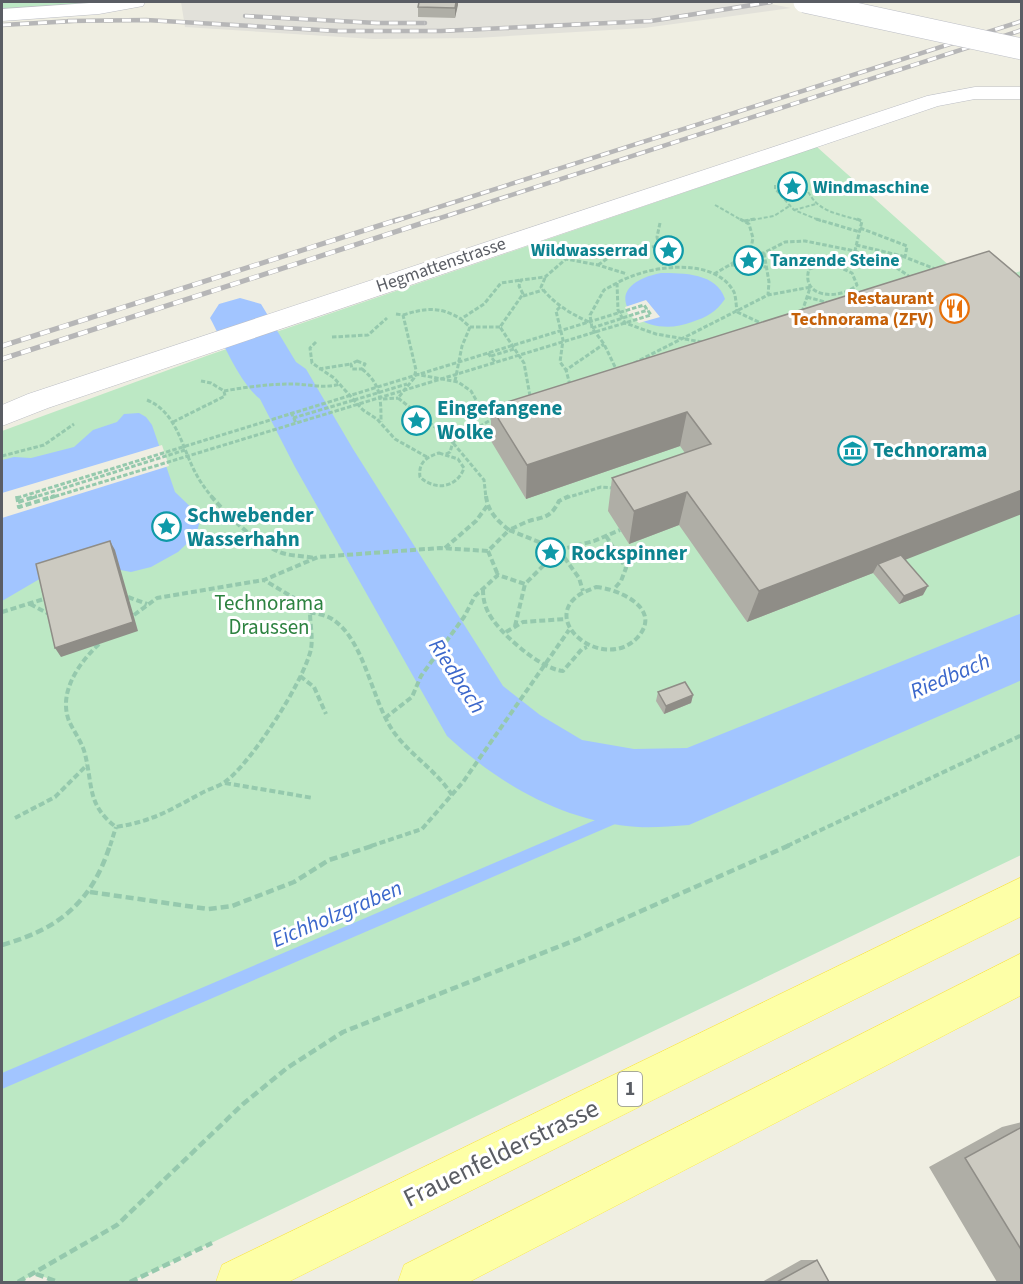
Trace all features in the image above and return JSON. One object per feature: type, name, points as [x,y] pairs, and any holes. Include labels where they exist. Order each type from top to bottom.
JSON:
[{"type":"main road","name":"Frauenfelderstrasse","points":[[239,1282],[1022,896]]},
{"type":"main road","points":[[421,1282],[1022,973]]},
{"type":"street","points":[[2,15],[99,8],[136,2]]},
{"type":"street","points":[[804,2],[1022,49]]},
{"type":"street","name":"Hegmattenstrasse","points":[[2,416],[204,345],[934,100],[975,93],[1022,93]]},
{"type":"path","points":[[792,179],[803,182],[819,207],[862,221],[853,259],[845,268]]},
{"type":"path","points":[[779,182],[774,189],[802,215],[860,230],[907,246],[904,257],[897,268]]},
{"type":"path","points":[[706,203],[716,205],[749,224],[753,238],[750,253]]},
{"type":"path","points":[[794,210],[816,203]]},
{"type":"path","points":[[743,221],[774,216],[791,205]]},
{"type":"path","points":[[661,219],[657,237],[664,267]]},
{"type":"path","points":[[714,274],[750,253],[764,253],[785,242],[805,241],[855,251],[897,268],[914,278]]},
{"type":"path","points":[[856,245],[935,267],[939,271],[937,276]]},
{"type":"path","points":[[598,265],[612,252],[620,249],[659,246]]},
{"type":"path","points":[[868,257],[869,247]]},
{"type":"path","points":[[764,253],[768,295]]},
{"type":"path","points":[[591,323],[560,307],[543,290],[541,286],[546,277],[566,259],[598,265],[627,275]]},
{"type":"path","points":[[730,264],[766,267]]},
{"type":"path","points":[[835,265],[852,273],[857,285],[847,294],[828,295],[811,287],[806,281],[809,269],[816,266],[835,265]]},
{"type":"path","points":[[737,312],[737,296],[726,282],[714,274],[664,267],[627,275],[604,290],[590,315],[592,328],[604,344],[618,373],[645,356],[737,312],[768,295],[811,287]]},
{"type":"path","points":[[461,319],[484,304],[501,283],[546,277]]},
{"type":"path","points":[[521,280],[519,286],[522,296]]},
{"type":"path","points":[[617,283],[618,310],[625,323],[656,334],[708,343]]},
{"type":"path","points":[[797,318],[811,287]]},
{"type":"path","points":[[500,327],[522,296],[543,290]]},
{"type":"path","points":[[808,297],[837,304]]},
{"type":"path","points":[[644,305],[648,310],[651,315],[19,507],[17,496],[644,305]]},
{"type":"path","points":[[327,337],[368,335],[388,316],[403,315],[431,306],[461,319],[470,327],[500,327]]},
{"type":"path","points":[[560,307],[556,311],[563,340],[560,362],[566,370],[568,385],[580,385]]},
{"type":"path","points":[[592,328],[648,310]]},
{"type":"path","points":[[737,312],[771,327]]},
{"type":"path","points":[[398,398],[415,374],[415,361],[403,315]]},
{"type":"path","points":[[455,381],[462,346],[470,327]]},
{"type":"path","points":[[500,327],[524,363],[530,396]]},
{"type":"path","points":[[319,340],[310,348],[309,359],[318,369],[340,384],[395,439],[427,457]]},
{"type":"path","points":[[566,370],[585,358],[596,347],[604,344]]},
{"type":"path","points":[[489,354],[514,349]]},
{"type":"path","points":[[489,354],[495,362]]},
{"type":"path","points":[[318,369],[357,361],[365,364],[362,369]]},
{"type":"path","points":[[351,364],[352,369],[362,369],[378,382],[383,399],[381,423]]},
{"type":"path","points":[[415,374],[455,381],[471,391],[479,405],[494,418]]},
{"type":"path","points":[[404,378],[410,388]]},
{"type":"path","points":[[194,381],[211,383],[224,391],[243,387],[295,384],[329,388],[340,384]]},
{"type":"path","points":[[293,418],[408,384]]},
{"type":"path","points":[[173,422],[222,399],[224,391]]},
{"type":"path","points":[[523,401],[539,393]]},
{"type":"path","points":[[383,399],[398,398],[453,442],[484,480],[487,506],[496,519],[509,530],[559,550],[579,578],[583,591]]},
{"type":"path","points":[[138,400],[150,400],[161,407],[173,422],[198,479],[235,524],[282,553],[317,557],[442,548],[488,550],[509,530],[531,520],[544,519],[554,512],[559,501],[576,493],[601,487],[622,488]]},
{"type":"path","points":[[291,412],[296,423]]},
{"type":"path","points":[[464,468],[460,478],[450,486],[429,484],[423,481],[418,472],[427,457],[450,452],[453,442],[501,414]]},
{"type":"path","points":[[2,456],[44,445],[79,421]]},
{"type":"path","points":[[18,502],[185,450]]},
{"type":"path","points":[[446,454],[458,459],[464,468],[476,471]]},
{"type":"path","points":[[442,548],[471,525],[487,506]]},
{"type":"path","points":[[515,627],[525,584],[559,550],[620,530]]},
{"type":"path","points":[[606,536],[626,568],[621,581],[614,589]]},
{"type":"path","points":[[488,550],[498,574],[525,584]]},
{"type":"path","points":[[134,615],[157,598],[264,580],[317,557]]},
{"type":"path","points":[[385,718],[412,698],[421,676],[464,617],[475,596],[498,574]]},
{"type":"path","points":[[264,580],[294,598],[310,612],[323,615],[339,624],[357,651],[385,718],[409,748],[445,782],[452,795]]},
{"type":"path","points":[[596,587],[614,589],[632,598],[640,607],[643,618],[642,629],[637,639],[627,646],[614,650],[600,650],[587,646],[576,639],[569,630],[566,619],[567,608],[583,591],[596,587]]},
{"type":"path","points":[[483,588],[483,602],[488,613],[506,632],[553,670],[563,671],[587,646]]},
{"type":"path","points":[[129,597],[148,604]]},
{"type":"path","points":[[2,612],[48,598]]},
{"type":"path","points":[[30,603],[52,615]]},
{"type":"path","points":[[116,827],[139,823],[170,812],[201,793],[224,783],[242,766],[266,734],[300,676],[311,648],[310,612]]},
{"type":"path","points":[[506,632],[523,622],[566,619]]},
{"type":"path","points":[[90,892],[208,909],[232,906],[294,882],[329,861],[422,829],[463,782],[569,630]]},
{"type":"path","points":[[99,644],[84,657],[73,677],[67,713],[85,751],[96,809],[116,827]]},
{"type":"path","points":[[84,649],[84,657]]},
{"type":"path","points":[[300,676],[314,686],[326,714]]},
{"type":"path","points":[[18,1282],[36,1274],[117,1226],[243,1104],[287,1068],[343,1032],[578,939],[859,814],[1022,735]]},
{"type":"path","points":[[15,818],[42,807],[68,788],[88,765]]},
{"type":"path","points":[[224,783],[313,798]]},
{"type":"path","points":[[2,945],[17,941],[52,923],[75,907],[90,892],[102,867],[116,827]]},
{"type":"path","points":[[36,1274],[58,1282]]},
{"type":"shaded area","points":[[181,2],[761,2],[791,8],[644,28],[476,38],[373,39],[185,27]]},
{"type":"green space","points":[[2,2],[136,2],[99,8],[2,15]]},
{"type":"green space","name":"Technorama Draussen","points":[[817,147],[972,286],[1021,271],[1021,855],[130,1282],[58,1282],[36,1274],[18,1282],[2,1282],[2,431],[209,355]]},
{"type":"water","points":[[661,273],[689,274],[707,279],[721,290],[725,299],[711,314],[692,322],[672,326],[654,325],[640,319],[630,311],[625,300],[628,290],[640,280]]},
{"type":"water","points":[[139,413],[146,417],[152,425],[175,492],[197,513],[200,521],[196,535],[178,552],[151,567],[131,572],[99,566],[43,577],[2,601],[2,460],[14,457],[31,458],[74,447],[93,430],[117,422],[124,414]]},
{"type":"pier","points":[[646,300],[660,317],[639,323],[628,314],[625,307]]},
{"type":"pier","points":[[162,445],[169,466],[2,518],[2,493]]},
{"type":"building","points":[[419,2],[456,2],[455,8],[418,7]]},
{"type":"building","name":"Technorama","points":[[989,251],[1022,279],[1022,490],[759,591],[687,492],[634,511],[612,478],[711,444],[687,412],[527,465],[491,407]]},
{"type":"building","points":[[110,541],[133,622],[55,648],[36,564]]},
{"type":"building","points":[[901,555],[928,586],[904,596],[878,564]]},
{"type":"building","points":[[685,682],[693,695],[666,706],[658,692]]},
{"type":"building","points":[[1022,1127],[1022,1251],[965,1158]]},
{"type":"building","points":[[817,1260],[829,1282],[777,1282]]},
{"type":"waterway","name":"Riedbach","points":[[240,318],[274,377],[284,385],[329,467],[475,711],[529,754],[567,773],[610,785],[634,788],[689,786],[1022,645]]},
{"type":"waterway","name":"Eichholzgraben","points":[[2,1081],[689,786]]},
{"type":"railway","points":[[68,21],[146,20],[338,31],[441,31],[651,21],[771,2]]},
{"type":"railway","points":[[245,16],[377,23],[425,23]]},
{"type":"railway","points":[[2,25],[74,21]]},
{"type":"railway","points":[[395,221],[1022,21]]},
{"type":"railway","points":[[431,221],[1022,30]]},
{"type":"railway","points":[[2,346],[400,219]]},
{"type":"railway","points":[[2,359],[435,219]]},
{"type":"place","name":"Windmaschine","points":[[792,187]]},
{"type":"place","name":"Wildwasserrad","points":[[669,250]]},
{"type":"place","name":"Tanzende Steine","points":[[749,260]]},
{"type":"place","name":"Restaurant Technorama (ZFV)","points":[[955,308]]},
{"type":"place","name":"Eingefangene Wolke","points":[[416,420]]},
{"type":"place","name":"Technorama","points":[[852,450]]},
{"type":"place","name":"Schwebender Wasserhahn","points":[[166,527]]},
{"type":"place","name":"Rockspinner","points":[[550,553]]}]
